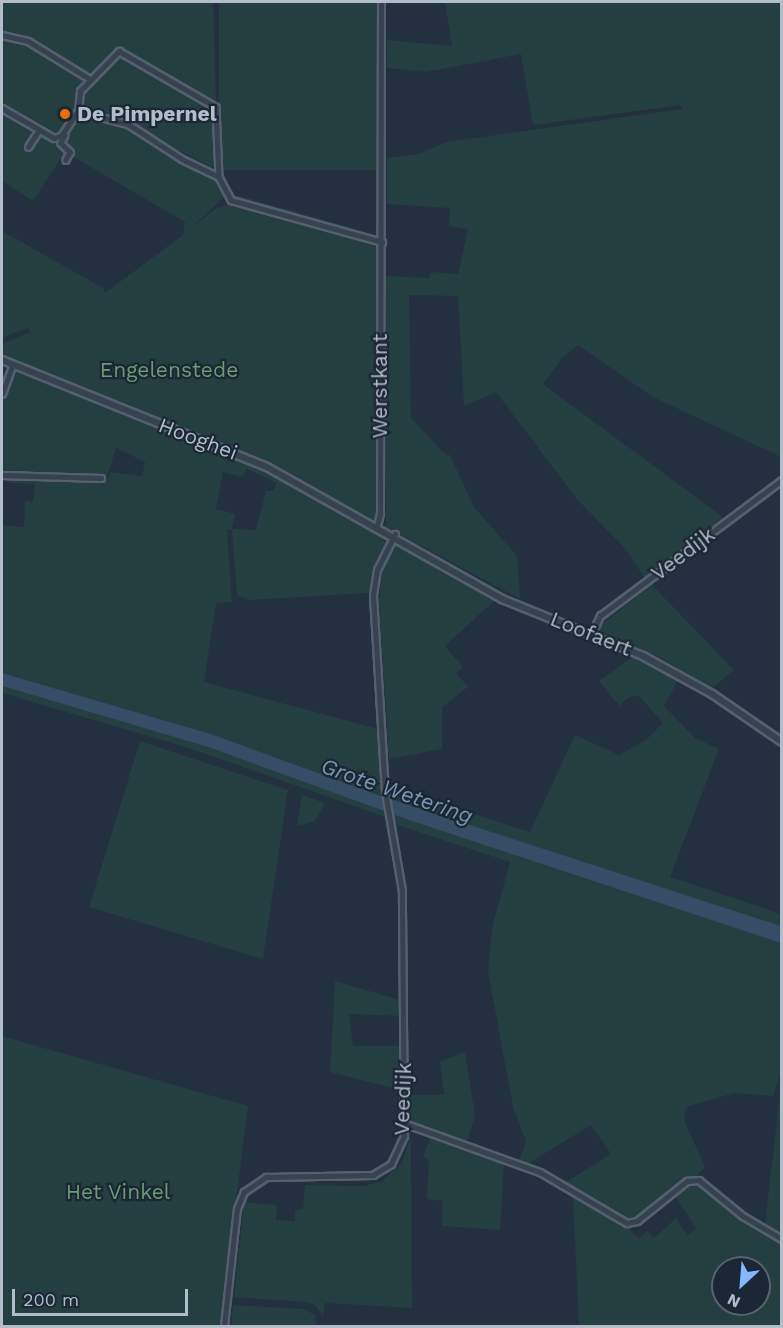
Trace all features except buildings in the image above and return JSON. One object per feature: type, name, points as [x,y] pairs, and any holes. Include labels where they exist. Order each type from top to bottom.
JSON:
[{"type":"street","name":"Werstkant","points":[[376,529],[380,514],[381,2]]},
{"type":"street","points":[[2,35],[28,40],[90,79]]},
{"type":"street","points":[[2,110],[54,138],[78,111],[80,91],[119,51],[216,107],[219,177],[225,194],[235,202],[382,242]]},
{"type":"street","points":[[78,111],[128,124],[182,159],[219,177]]},
{"type":"street","points":[[64,129],[61,144],[70,152],[66,160]]},
{"type":"street","points":[[28,147],[39,130]]},
{"type":"street","name":"Hooghei","points":[[2,360],[12,366],[237,454],[376,529]]},
{"type":"street","points":[[2,394],[12,366]]},
{"type":"street","points":[[2,475],[101,478]]},
{"type":"street","name":"Veedijk","points":[[592,633],[600,616],[782,480]]},
{"type":"street","name":"Loofaert","points":[[376,529],[394,536],[502,599],[592,633],[684,677],[782,742]]},
{"type":"street","name":"Veedijk","points":[[224,1326],[237,1209],[244,1192],[266,1177],[373,1175],[391,1164],[404,1134],[406,1124],[402,891],[386,792],[373,595],[377,570],[394,536]]},
{"type":"street","points":[[406,1124],[412,1129],[540,1172],[627,1223],[636,1221],[687,1181],[699,1180],[743,1216],[782,1239]]},
{"type":"street","points":[[404,1134],[412,1129]]},
{"type":"green space","name":"Engelenstede","points":[[2,2],[213,2],[218,170],[152,137],[154,142],[218,178],[224,197],[192,227],[217,208],[228,205],[372,244],[377,249],[378,532],[386,542],[373,584],[368,593],[250,600],[237,596],[232,529],[227,530],[232,602],[216,603],[204,682],[378,729],[384,797],[211,734],[2,673],[2,525],[24,527],[25,501],[33,502],[35,484],[10,483],[2,479],[2,402],[12,373],[2,362],[2,344],[31,332],[27,328],[2,338],[2,231],[103,288],[105,293],[183,235],[185,222],[65,152],[33,201],[2,181]],"holes":[[[116,448],[145,462],[142,476],[111,472],[106,480]],[[247,469],[276,483],[274,491],[266,491],[256,530],[232,529],[235,514],[216,509],[223,472],[243,477]]]},
{"type":"green space","points":[[219,2],[378,2],[378,170],[219,170]]},
{"type":"green space","points":[[445,2],[781,2],[781,457],[653,397],[578,345],[563,357],[543,384],[724,518],[645,579],[628,552],[576,498],[496,392],[464,406],[458,296],[409,295],[411,418],[446,455],[450,455],[474,507],[517,556],[520,599],[386,527],[386,276],[429,278],[431,272],[458,274],[468,229],[449,226],[450,208],[387,204],[387,158],[419,154],[446,142],[682,109],[681,105],[533,125],[521,54],[426,72],[387,68],[387,40],[452,46]]},
{"type":"green space","points":[[232,195],[380,236],[374,238],[242,202]]},
{"type":"green space","points":[[395,543],[496,599],[445,646],[463,667],[456,673],[468,687],[442,707],[442,749],[389,759],[379,600],[383,569]]},
{"type":"green space","points":[[652,585],[734,670],[712,688],[659,657],[595,629]]},
{"type":"green space","points":[[635,655],[680,677],[664,706],[695,738],[719,749],[670,877],[781,914],[781,926],[392,800],[392,788],[530,832],[575,735],[619,755],[647,739],[663,723],[639,696],[629,697],[619,706],[599,681]]},
{"type":"green space","points":[[2,686],[208,747],[386,811],[388,818],[189,748],[2,693]]},
{"type":"green space","points":[[140,741],[288,790],[263,959],[89,907]]},
{"type":"green space","points":[[302,795],[325,803],[315,821],[297,826]]},
{"type":"green space","points":[[393,814],[781,943],[781,1073],[773,1096],[734,1093],[686,1107],[684,1120],[705,1167],[697,1175],[670,1188],[633,1221],[563,1184],[611,1154],[591,1125],[526,1165],[519,1161],[526,1141],[513,1107],[488,972],[492,928],[510,862],[397,825]]},
{"type":"green space","points":[[335,981],[400,1000],[400,1016],[349,1014],[353,1046],[399,1046],[400,1090],[330,1072]]},
{"type":"green space","name":"Het Vinkel","points":[[2,1036],[248,1106],[220,1326],[2,1326]]},
{"type":"green space","points":[[465,1052],[475,1115],[467,1143],[410,1126],[410,1095],[444,1095],[440,1062]]},
{"type":"green space","points":[[781,1085],[781,1235],[765,1224]]},
{"type":"green space","points":[[411,1136],[412,1308],[325,1303],[323,1317],[315,1305],[306,1302],[234,1297],[244,1202],[277,1205],[276,1220],[295,1221],[295,1210],[303,1209],[305,1185],[364,1186],[382,1181],[402,1163]]},
{"type":"green space","points":[[430,1139],[504,1163],[500,1230],[442,1226],[443,1201],[427,1199],[429,1161],[423,1157]]},
{"type":"green space","points":[[700,1182],[781,1241],[781,1326],[579,1326],[573,1198],[628,1228],[639,1239],[647,1231],[654,1238],[676,1218],[688,1236],[696,1228],[674,1194],[690,1184]]},
{"type":"green space","points":[[233,1305],[304,1309],[315,1315],[316,1326],[231,1326]]},
{"type":"water","points":[[2,673],[211,734],[384,797],[781,926],[781,943],[409,820],[208,747],[2,686]]},
{"type":"place","name":"De Pimpernel","points":[[65,114]]},
{"type":"water label","name":"Grote Wetering","points":[[397,791]]}]
